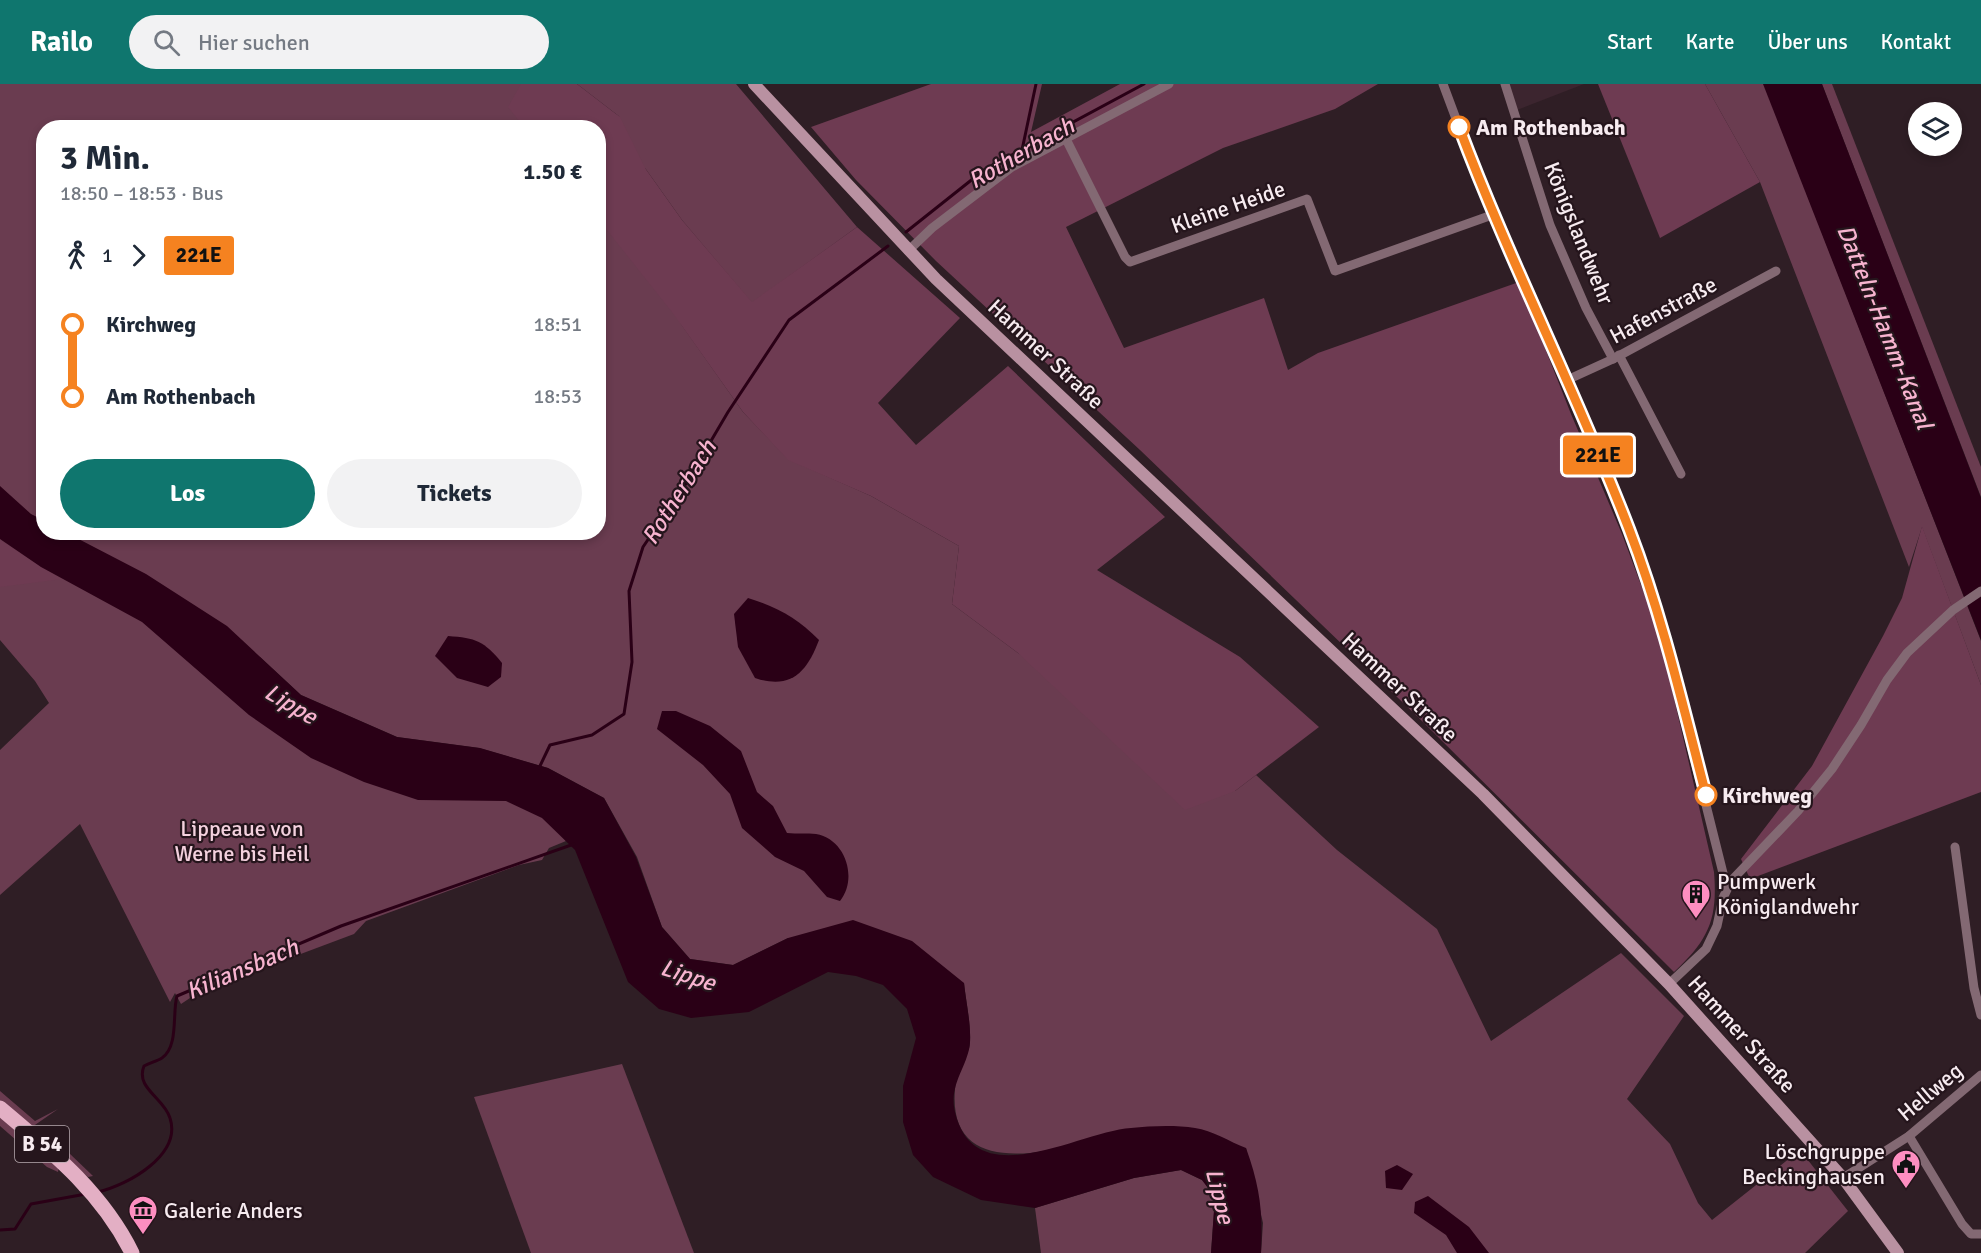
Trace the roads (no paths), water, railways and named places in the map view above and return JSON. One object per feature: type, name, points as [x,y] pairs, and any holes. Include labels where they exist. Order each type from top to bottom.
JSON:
[{"type":"main road","name":"Hammer Straße","points":[[753,84],[841,181],[908,250],[1045,383],[1474,786],[1669,984],[1843,1178],[1898,1253]]},
{"type":"main road","name":"B 54","points":[[0,1108],[82,1180],[114,1222],[132,1253]]},
{"type":"street","points":[[908,250],[932,228],[996,178],[1169,84]]},
{"type":"street","points":[[1443,84],[1492,215],[1567,380],[1630,530],[1662,629],[1727,889]]},
{"type":"street","name":"Königslandwehr","points":[[1505,84],[1550,225],[1586,308],[1681,474]]},
{"type":"street","name":"Kleine Heide","points":[[1065,139],[1125,257],[1130,261],[1308,199],[1335,272],[1492,215]]},
{"type":"street","name":"Hafenstraße","points":[[1567,380],[1616,357],[1776,271]]},
{"type":"street","points":[[1669,984],[1706,949],[1717,926],[1727,889],[1833,769],[1862,725],[1887,680],[1907,653],[1953,610],[1981,591]]},
{"type":"street","points":[[1955,847],[1975,990],[1981,1015]]},
{"type":"street","name":"Hellweg","points":[[1843,1178],[1909,1136],[1981,1075]]},
{"type":"street","points":[[1909,1136],[1962,1224],[1971,1234],[1981,1234]]},
{"type":"water","name":"Datteln-Hamm-Kanal","points":[[1763,84],[1822,84],[1981,498],[1981,640]]},
{"type":"water","name":"Lippe","points":[[0,486],[36,516],[36,540],[80,540],[146,574],[227,626],[301,695],[397,737],[480,748],[548,768],[604,798],[636,857],[662,927],[690,959],[733,965],[788,938],[853,920],[912,941],[964,983],[970,1042],[956,1084],[954,1102],[955,1112],[966,1137],[984,1151],[1006,1155],[1031,1153],[1131,1128],[1179,1126],[1201,1129],[1214,1134],[1246,1148],[1260,1199],[1261,1253],[1211,1253],[1215,1197],[1202,1180],[1181,1170],[1134,1178],[1035,1208],[981,1200],[933,1177],[913,1155],[903,1122],[903,1086],[916,1038],[907,1009],[883,985],[856,976],[828,972],[749,1012],[691,1018],[659,1009],[628,982],[575,850],[542,818],[506,801],[418,800],[364,782],[311,758],[249,715],[142,622],[41,567],[0,539]]},
{"type":"water","points":[[748,598],[786,614],[803,625],[819,640],[809,661],[796,676],[778,682],[755,678],[738,647],[734,614]]},
{"type":"water","points":[[448,636],[466,638],[484,645],[502,663],[501,677],[488,687],[457,678],[435,656]]},
{"type":"water","points":[[662,711],[676,711],[710,726],[741,751],[757,792],[773,806],[787,833],[816,834],[835,843],[842,852],[848,871],[848,882],[840,901],[827,897],[804,871],[775,857],[742,828],[730,794],[703,765],[657,729]]},
{"type":"water","points":[[1397,1165],[1413,1174],[1402,1190],[1386,1188],[1385,1171]]},
{"type":"water","points":[[1428,1196],[1469,1227],[1489,1253],[1457,1253],[1446,1235],[1414,1213],[1415,1202]]},
{"type":"waterway","points":[[1022,150],[1036,84]]},
{"type":"waterway","name":"Rotherbach","points":[[906,232],[984,170],[1144,84]]},
{"type":"waterway","name":"Rotherbach","points":[[539,768],[550,745],[592,735],[624,714],[632,662],[629,591],[643,547],[789,320],[888,246]]},
{"type":"waterway","name":"Kiliansbach","points":[[98,1192],[124,1183],[137,1175],[150,1166],[168,1144],[172,1132],[170,1118],[143,1081],[142,1074],[144,1066],[162,1058],[171,1046],[177,996],[341,926],[574,844]]},
{"type":"waterway","name":"Kiliansbach","points":[[0,1230],[15,1229],[31,1204],[86,1194]]},
{"type":"place","name":"Am Rothenbach","points":[[1459,127]]},
{"type":"place","name":"Kirchweg","points":[[1706,795]]},
{"type":"place","name":"Pumpwerk Königlandwehr","points":[[1696,920]]},
{"type":"place","name":"Löschgruppe Beckinghausen","points":[[1906,1190]]},
{"type":"place","name":"Galerie Anders","points":[[143,1236]]},
{"type":"park label","name":"Lippeaue von Werne bis Heil","points":[[242,840]]}]
